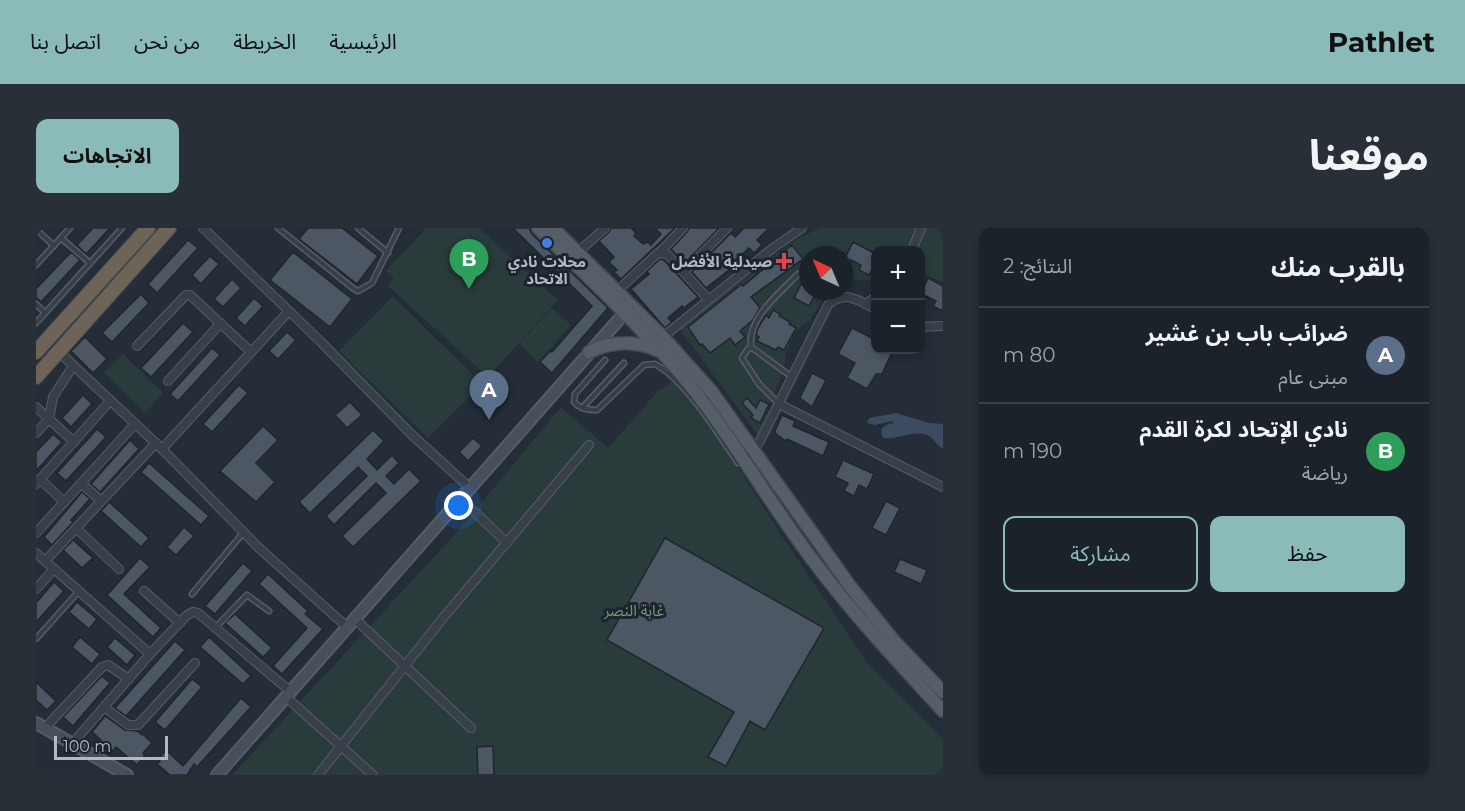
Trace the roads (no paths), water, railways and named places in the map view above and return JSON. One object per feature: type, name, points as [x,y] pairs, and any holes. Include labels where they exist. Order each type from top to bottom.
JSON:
[{"type":"highway","points":[[36,352],[148,228]]},
{"type":"highway","points":[[36,377],[168,228]]},
{"type":"main road","points":[[538,228],[628,309],[663,337],[712,392],[889,644],[943,692]]},
{"type":"main road","points":[[554,228],[617,291],[661,352],[700,398],[741,460],[815,563],[889,644],[943,711]]},
{"type":"main road","points":[[589,352],[619,343],[640,344],[661,352]]},
{"type":"main road","points":[[815,563],[827,554]]},
{"type":"street","points":[[203,228],[411,434],[470,488]]},
{"type":"street","points":[[578,252],[605,228]]},
{"type":"street","points":[[617,291],[683,228]]},
{"type":"street","points":[[684,272],[728,228]]},
{"type":"street","points":[[663,337],[773,248],[802,228]]},
{"type":"street","points":[[914,246],[921,228]]},
{"type":"street","points":[[660,252],[667,254],[708,299]]},
{"type":"street","points":[[137,346],[186,295],[190,295],[251,352]]},
{"type":"street","points":[[741,460],[754,450],[828,305],[841,296],[871,307]]},
{"type":"street","points":[[865,304],[871,300]]},
{"type":"street","points":[[217,775],[628,309]]},
{"type":"street","points":[[45,561],[101,501],[159,446],[289,311]]},
{"type":"street","points":[[168,381],[220,324]]},
{"type":"street","points":[[925,327],[942,326]]},
{"type":"street","points":[[59,352],[159,446],[244,532],[405,666],[471,728]]},
{"type":"street","points":[[36,433],[49,418],[54,397],[73,366]]},
{"type":"street","points":[[64,502],[38,481],[110,401]]},
{"type":"street","points":[[779,404],[943,487]]},
{"type":"street","points":[[36,407],[74,442]]},
{"type":"street","points":[[36,533],[135,424]]},
{"type":"street","points":[[318,775],[405,666],[589,445]]},
{"type":"street","points":[[81,483],[101,501]]},
{"type":"street","points":[[461,499],[507,543]]},
{"type":"street","points":[[75,528],[118,569]]},
{"type":"street","points":[[36,553],[150,654]]},
{"type":"street","points":[[36,590],[54,569]]},
{"type":"street","points":[[144,591],[180,623]]},
{"type":"street","points":[[72,744],[150,654],[193,612],[198,613],[215,627],[373,775]]},
{"type":"street","points":[[104,707],[128,725],[138,725],[195,663]]},
{"type":"street","points":[[127,775],[41,725],[102,667],[108,665],[129,679]]},
{"type":"lane","points":[[36,265],[70,228]]},
{"type":"lane","points":[[36,323],[122,228]]},
{"type":"lane","points":[[278,228],[358,291],[372,283],[399,228]]},
{"type":"lane","points":[[358,228],[388,253]]},
{"type":"lane","points":[[36,229],[54,246]]},
{"type":"lane","points":[[61,238],[90,263]]},
{"type":"lane","points":[[779,404],[759,384],[742,358],[751,347],[752,330],[758,319],[798,274]]},
{"type":"lane","points":[[36,304],[45,313]]},
{"type":"lane","points":[[751,347],[792,378]]},
{"type":"lane","points":[[605,360],[574,394],[574,402],[581,408],[597,410],[644,364],[656,364],[674,379],[699,407],[741,460]]},
{"type":"lane","points":[[581,408],[624,363]]},
{"type":"lane","points":[[192,594],[244,532]]},
{"type":"lane","points":[[36,639],[79,591]]},
{"type":"lane","points":[[215,627],[247,595],[252,596],[269,611]]},
{"type":"water","points":[[896,413],[929,423],[943,424],[943,449],[924,434],[883,438],[882,428],[890,423],[894,425],[892,421],[875,425],[867,423],[869,418]]},
{"type":"place","name":"محلات نادي الاتحاد","points":[[547,243]]},
{"type":"place","name":"صيدلية الأفضل","points":[[784,261]]},
{"type":"place","name":"نادي الإتحاد لكرة القدم","points":[[469,289]]},
{"type":"place","name":"ضرائب باب بن غشير","points":[[489,420]]},
{"type":"park label","name":"غابة النصر","points":[[634,610]]}]
